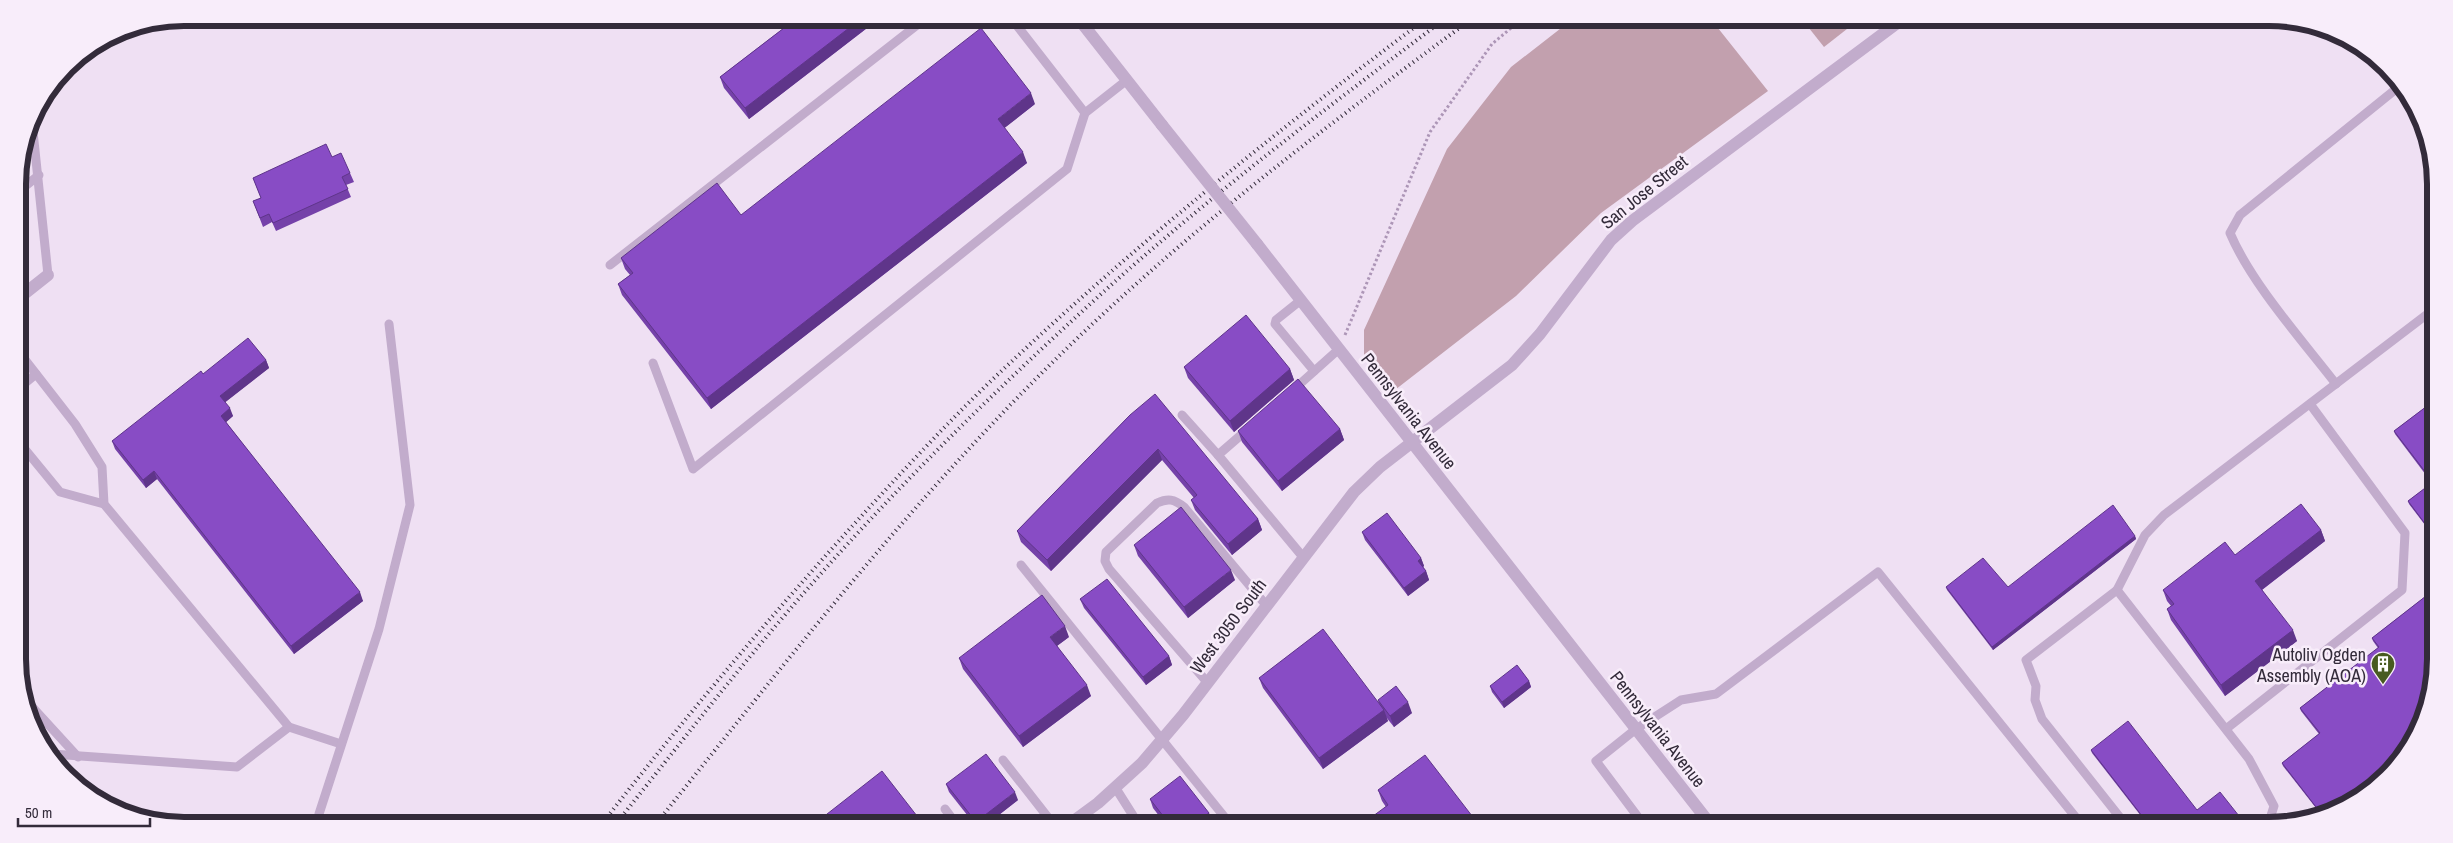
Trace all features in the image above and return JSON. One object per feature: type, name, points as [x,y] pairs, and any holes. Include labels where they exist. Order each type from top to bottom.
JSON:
[{"type":"street","name":"Pennsylvania Avenue","points":[[1085,26],[1704,816]]},
{"type":"street","name":"San Jose Street","points":[[1411,443],[1512,365],[1540,334],[1611,240],[1632,221],[1893,26]]},
{"type":"street","points":[[27,291],[48,275]]},
{"type":"street","name":"West 3050 South","points":[[1078,817],[1142,763],[1354,492],[1380,467],[1411,443]]},
{"type":"lane","points":[[610,265],[916,26]]},
{"type":"lane","points":[[1017,26],[1085,113]]},
{"type":"lane","points":[[1087,29],[1091,26]]},
{"type":"lane","points":[[653,363],[692,469],[1067,169],[1085,113],[1128,80]]},
{"type":"lane","points":[[2336,384],[2260,284],[2237,249],[2230,233],[2240,215],[2395,90]]},
{"type":"lane","points":[[34,137],[48,275]]},
{"type":"lane","points":[[27,185],[39,175]]},
{"type":"lane","points":[[1301,300],[1276,320],[1275,324],[1314,372]]},
{"type":"lane","points":[[2119,816],[2042,719],[2035,700],[2036,686],[2026,660],[2117,590],[2145,535],[2164,515],[2427,314]]},
{"type":"lane","points":[[320,817],[341,744],[379,628],[410,505],[389,324]]},
{"type":"lane","points":[[1284,397],[1339,349]]},
{"type":"lane","points":[[27,362],[75,424],[102,467],[104,504]]},
{"type":"lane","points":[[27,382],[36,374]]},
{"type":"lane","points":[[2226,729],[2402,590],[2405,533],[2310,404]]},
{"type":"lane","points":[[1182,415],[1303,557]]},
{"type":"lane","points":[[1218,455],[1255,423]]},
{"type":"lane","points":[[26,451],[60,492],[104,504],[290,726],[341,744]]},
{"type":"lane","points":[[1207,682],[1109,569],[1104,561],[1106,552],[1158,503],[1166,499],[1176,500],[1184,507],[1266,605]]},
{"type":"lane","points":[[1021,565],[1224,817]]},
{"type":"lane","points":[[1637,816],[1596,761],[1636,729],[1681,700],[1716,694],[1878,572],[2075,816]]},
{"type":"lane","points":[[2117,590],[2250,759],[2274,806],[2271,816]]},
{"type":"lane","points":[[36,711],[78,757]]},
{"type":"lane","points":[[59,755],[237,767],[290,726]]},
{"type":"lane","points":[[1003,760],[1047,817]]},
{"type":"lane","points":[[1115,787],[1134,817]]},
{"type":"lane","points":[[945,809],[951,817]]},
{"type":"path","points":[[1339,349],[1430,132],[1492,44],[1513,26]]},
{"type":"shaded area","points":[[1564,26],[1716,26],[1768,91],[1601,213],[1516,296],[1391,393],[1364,358],[1364,330],[1447,149],[1511,67]]},
{"type":"shaded area","points":[[1807,26],[1851,26],[1824,47]]},
{"type":"building","points":[[787,26],[852,26],[745,108],[720,77]]},
{"type":"building","points":[[981,28],[1031,93],[998,119],[1023,152],[707,398],[618,284],[633,273],[621,258],[717,183],[741,215]]},
{"type":"building","points":[[326,144],[332,157],[341,153],[350,173],[342,177],[348,189],[273,223],[269,214],[260,218],[253,201],[261,198],[253,178]]},
{"type":"building","points":[[1246,315],[1290,369],[1230,421],[1184,367]]},
{"type":"building","points":[[248,338],[266,360],[220,396],[230,408],[221,416],[360,592],[291,646],[154,471],[143,480],[112,441],[201,371],[203,374]]},
{"type":"building","points":[[1298,379],[1340,429],[1278,481],[1238,431]]},
{"type":"building","points":[[1155,394],[1258,519],[1228,544],[1191,500],[1197,495],[1158,449],[1047,560],[1017,531],[1130,415]]},
{"type":"building","points":[[2427,406],[2427,474],[2394,431]]},
{"type":"building","points":[[2427,487],[2427,526],[2408,501]]},
{"type":"building","points":[[2301,504],[2321,530],[2255,581],[2293,630],[2221,685],[2167,609],[2174,604],[2163,590],[2225,542],[2235,555]]},
{"type":"building","points":[[2113,505],[2135,536],[1992,647],[1946,587],[1983,558],[2008,587]]},
{"type":"building","points":[[1181,507],[1231,570],[1184,607],[1134,545]]},
{"type":"building","points":[[1387,513],[1421,558],[1418,561],[1426,571],[1404,588],[1362,532]]},
{"type":"building","points":[[1107,579],[1169,656],[1143,677],[1080,599]]},
{"type":"building","points":[[1042,595],[1065,626],[1050,637],[1087,685],[1019,736],[959,658]]},
{"type":"building","name":"Autoliv Ogden Assembly (AOA)","points":[[2427,595],[2427,659],[2425,679],[2421,700],[2410,729],[2394,755],[2365,784],[2348,796],[2317,809],[2282,763],[2320,733],[2300,708],[2379,647],[2372,638]]},
{"type":"building","points":[[1323,629],[1384,710],[1319,758],[1259,678]]},
{"type":"building","points":[[1517,665],[1529,681],[1502,702],[1490,686]]},
{"type":"building","points":[[1396,686],[1408,702],[1390,716],[1378,700]]},
{"type":"building","points":[[2128,721],[2197,810],[2220,792],[2239,816],[2142,816],[2091,750]]},
{"type":"building","points":[[986,754],[1015,792],[983,817],[972,817],[946,784]]},
{"type":"building","points":[[1425,755],[1472,816],[1373,816],[1388,805],[1378,790]]},
{"type":"building","points":[[882,771],[918,817],[824,817]]},
{"type":"building","points":[[1180,776],[1209,813],[1204,817],[1163,817],[1150,799]]},
{"type":"railway","points":[[608,817],[694,709],[790,596],[889,486],[975,396],[1151,237],[1259,148],[1417,26]]},
{"type":"railway","points":[[622,817],[741,668],[821,574],[897,491],[1017,372],[1183,222],[1435,26]]},
{"type":"railway","points":[[662,817],[802,642],[903,522],[955,464],[1064,351],[1162,261],[1263,177],[1366,97],[1462,26]]},
{"type":"place","name":"Autoliv Ogden Assembly (AOA)","points":[[2383,685]]}]
